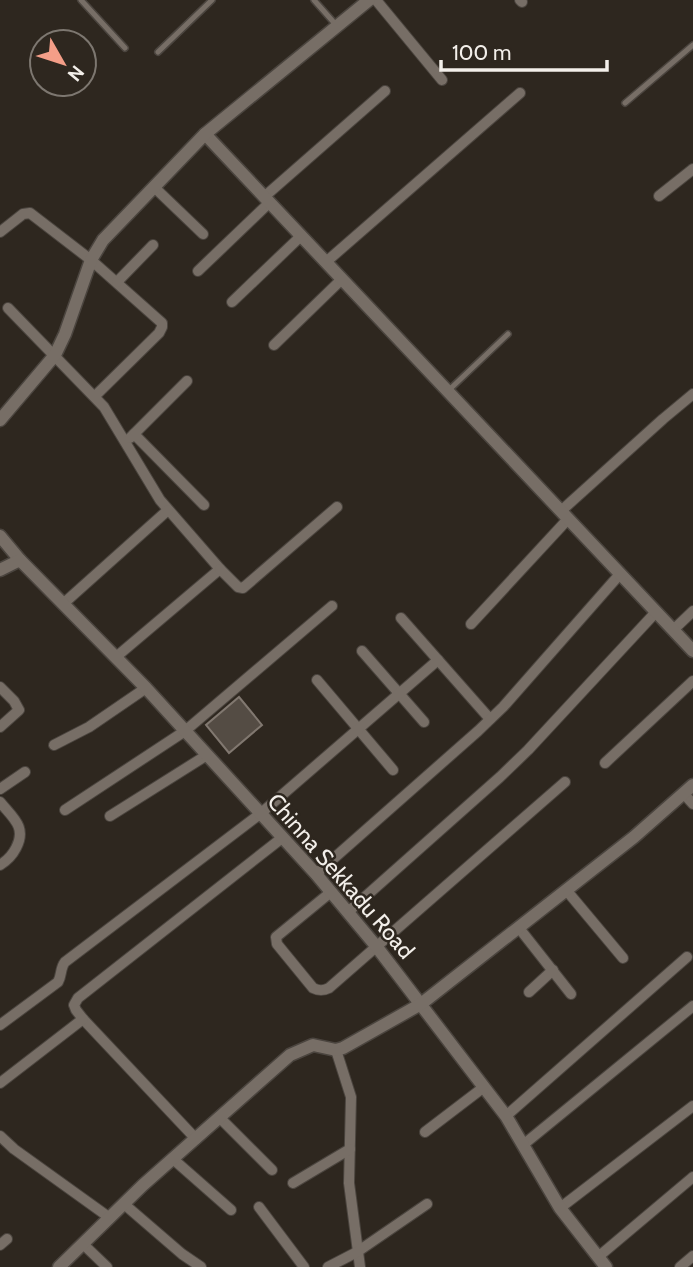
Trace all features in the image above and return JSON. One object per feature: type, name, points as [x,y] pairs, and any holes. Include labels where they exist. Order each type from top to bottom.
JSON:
[{"type":"street","points":[[0,419],[55,355],[91,260],[103,240],[205,134],[369,0]]},
{"type":"street","points":[[376,0],[442,80]]},
{"type":"street","points":[[198,271],[266,200],[385,91]]},
{"type":"street","points":[[326,262],[520,93]]},
{"type":"street","points":[[205,134],[693,651]]},
{"type":"street","points":[[659,197],[693,169]]},
{"type":"street","points":[[154,187],[203,234]]},
{"type":"street","points":[[0,232],[23,214],[30,213],[91,260],[159,319],[162,327],[159,333],[95,396]]},
{"type":"street","points":[[232,302],[301,236]]},
{"type":"street","points":[[117,282],[153,245]]},
{"type":"street","points":[[274,345],[342,279]]},
{"type":"street","points":[[8,308],[95,396],[113,420],[167,510],[238,587],[243,588],[337,508]]},
{"type":"street","points":[[125,442],[187,381]]},
{"type":"street","points":[[471,624],[565,515],[693,394]]},
{"type":"street","points":[[134,433],[204,505]]},
{"type":"street","points":[[63,604],[167,510]]},
{"type":"street","name":"Chinna Sekkadu Road","points":[[0,536],[20,560],[146,688],[348,912],[506,1116],[560,1208],[602,1262]]},
{"type":"street","points":[[0,570],[20,560]]},
{"type":"street","points":[[116,657],[220,569]]},
{"type":"street","points":[[316,874],[490,719],[620,574]]},
{"type":"street","points":[[65,810],[185,731],[332,606]]},
{"type":"street","points":[[673,630],[693,611]]},
{"type":"street","points":[[348,912],[528,750],[656,612]]},
{"type":"street","points":[[401,618],[490,719]]},
{"type":"street","points":[[362,650],[424,722]]},
{"type":"street","points":[[0,1025],[58,982],[65,962],[260,814],[438,660]]},
{"type":"street","points":[[317,680],[393,770]]},
{"type":"street","points":[[605,763],[693,681]]},
{"type":"street","points":[[0,687],[15,701],[19,710],[0,727]]},
{"type":"street","points":[[54,745],[89,727],[146,688]]},
{"type":"street","points":[[110,816],[207,755]]},
{"type":"street","points":[[0,789],[25,772]]},
{"type":"street","points":[[331,892],[276,937],[277,944],[318,991],[329,988],[565,782]]},
{"type":"street","points":[[59,1267],[173,1159],[290,1055],[313,1045],[336,1050],[343,1048],[421,1004],[634,838],[688,789],[693,804]]},
{"type":"street","points":[[0,802],[21,830],[13,854],[0,864]]},
{"type":"street","points":[[196,1139],[83,1019],[74,1006],[78,998],[282,838]]},
{"type":"street","points":[[567,891],[623,958]]},
{"type":"street","points":[[519,928],[571,994]]},
{"type":"street","points":[[506,1116],[687,957]]},
{"type":"street","points":[[529,992],[553,971]]},
{"type":"street","points":[[523,1145],[693,1006]]},
{"type":"street","points":[[0,1083],[83,1019]]},
{"type":"street","points":[[336,1050],[351,1097],[349,1183],[360,1267]]},
{"type":"street","points":[[425,1132],[484,1087]]},
{"type":"street","points":[[560,1208],[693,1106]]},
{"type":"street","points":[[219,1117],[272,1170]]},
{"type":"street","points":[[0,1136],[110,1218]]},
{"type":"street","points":[[293,1183],[350,1149]]},
{"type":"street","points":[[173,1159],[232,1210]]},
{"type":"street","points":[[602,1262],[693,1177]]},
{"type":"street","points":[[124,1204],[201,1267]]},
{"type":"street","points":[[328,1267],[357,1252],[427,1204]]},
{"type":"street","points":[[259,1207],[303,1267]]},
{"type":"street","points":[[83,1244],[107,1267]]},
{"type":"street","points":[[680,1267],[693,1256]]},
{"type":"lane","points":[[81,0],[125,48]]},
{"type":"lane","points":[[158,52],[212,0]]},
{"type":"lane","points":[[314,0],[337,26]]},
{"type":"lane","points":[[625,103],[693,45]]},
{"type":"lane","points":[[448,391],[508,334]]},
{"type":"building","points":[[239,697],[262,725],[229,753],[206,725]]}]
